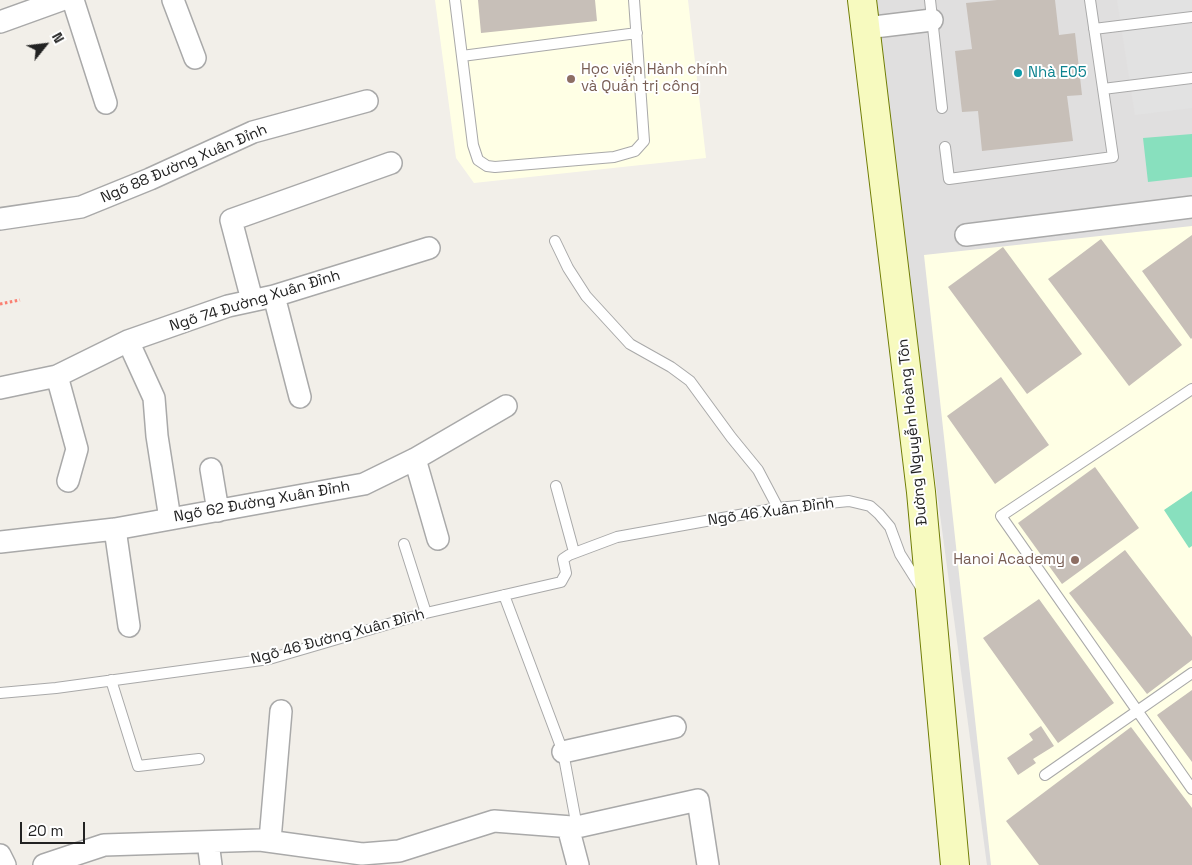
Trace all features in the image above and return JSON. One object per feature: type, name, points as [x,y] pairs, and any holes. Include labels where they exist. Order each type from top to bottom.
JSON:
[{"type":"main road","name":"Đường Nguyễn Hoàng Tôn","points":[[862,0],[921,492],[955,865]]},
{"type":"street","points":[[0,22],[61,0]]},
{"type":"street","points":[[74,0],[106,103]]},
{"type":"street","points":[[173,0],[195,58]]},
{"type":"street","points":[[866,28],[931,10]]},
{"type":"street","name":"Ngõ 88 Đường Xuân Đỉnh","points":[[0,219],[81,207],[150,179],[253,132],[367,101]]},
{"type":"street","points":[[252,300],[231,220],[391,163]]},
{"type":"street","points":[[966,235],[1192,207]]},
{"type":"street","name":"Ngõ 74 Đường Xuân Đỉnh","points":[[0,388],[57,376],[128,341],[228,306],[274,296],[429,248]]},
{"type":"street","points":[[274,296],[300,397]]},
{"type":"street","points":[[128,341],[154,398],[156,436],[170,519]]},
{"type":"street","points":[[57,376],[77,449],[68,481]]},
{"type":"street","name":"Ngõ 62 Đường Xuân Đỉnh","points":[[0,542],[115,529],[218,512],[364,484],[416,459],[506,406]]},
{"type":"street","points":[[416,459],[438,538]]},
{"type":"street","points":[[210,469],[218,512]]},
{"type":"street","points":[[115,529],[129,626]]},
{"type":"street","points":[[270,840],[281,711]]},
{"type":"street","points":[[563,752],[675,727]]},
{"type":"street","points":[[44,865],[104,845],[270,840],[398,858],[494,821],[572,827],[698,800],[708,865]]},
{"type":"street","points":[[572,827],[578,865]]},
{"type":"street","points":[[208,842],[211,865]]},
{"type":"street","points":[[0,855],[5,865]]},
{"type":"lane","points":[[455,0],[473,146],[478,160],[488,166],[495,167],[614,157],[635,151],[644,141],[645,130],[634,0]]},
{"type":"lane","points":[[945,147],[949,179],[1113,157],[1090,0]]},
{"type":"lane","points":[[931,10],[942,108]]},
{"type":"lane","points":[[1094,29],[1192,16]]},
{"type":"lane","points":[[462,56],[637,33]]},
{"type":"lane","points":[[1103,89],[1192,78]]},
{"type":"lane","points":[[554,241],[586,296],[630,344],[671,367],[690,381],[758,470],[778,508]]},
{"type":"lane","points":[[1192,389],[1001,516],[1136,712],[1192,789]]},
{"type":"lane","points":[[556,486],[574,552]]},
{"type":"lane","name":"Ngõ 46 Xuân Đỉnh","points":[[563,560],[574,552],[618,537],[778,508],[849,501],[870,506],[890,527],[908,569],[931,602]]},
{"type":"lane","points":[[404,544],[426,613]]},
{"type":"lane","name":"Ngõ 46 Đường Xuân Đỉnh","points":[[0,693],[269,659],[426,613],[561,582],[566,573],[563,560]]},
{"type":"lane","points":[[504,595],[563,752],[572,827]]},
{"type":"lane","points":[[1045,775],[1192,673]]},
{"type":"lane","points":[[111,680],[138,766],[199,759]]},
{"type":"path","points":[[0,304],[20,300]]},
{"type":"shaded area","name":"Học viện Hành chính và Quản trị công","points":[[435,0],[688,0],[706,158],[474,183],[456,158]]},
{"type":"shaded area","name":"Hanoi Academy","points":[[871,0],[1192,0],[1192,865],[987,865]]},
{"type":"shaded area","points":[[1117,0],[1192,0],[1192,108],[1135,115]]},
{"type":"shaded area","name":"Hanoi Academy","points":[[1192,226],[1192,865],[991,865],[924,255]]},
{"type":"green space","points":[[1192,134],[1192,177],[1148,182],[1143,138]]},
{"type":"green space","points":[[1192,491],[1192,546],[1189,548],[1164,510]]},
{"type":"building","points":[[478,0],[595,0],[597,21],[481,33]]},
{"type":"building","name":"Nhà E05","points":[[997,0],[1055,0],[1059,35],[1075,33],[1082,95],[1067,96],[1073,141],[982,151],[978,111],[962,112],[955,51],[972,49],[966,3]]},
{"type":"building","points":[[1192,235],[1192,338],[1191,339],[1142,271]]},
{"type":"building","points":[[1101,239],[1182,345],[1129,386],[1048,279]]},
{"type":"building","points":[[1003,247],[1082,354],[1027,394],[948,287]]},
{"type":"building","points":[[1001,377],[1049,445],[995,484],[947,416]]},
{"type":"building","points":[[1095,467],[1139,528],[1062,584],[1018,523]]},
{"type":"building","points":[[1125,550],[1192,637],[1192,660],[1147,694],[1069,593]]},
{"type":"building","points":[[1039,599],[1114,703],[1058,743],[983,638]]},
{"type":"building","points":[[1192,690],[1192,762],[1157,715]]},
{"type":"building","points":[[1041,726],[1054,746],[1033,759],[1036,763],[1018,775],[1007,758],[1033,740],[1029,734]]},
{"type":"building","points":[[1131,727],[1192,808],[1192,865],[1039,865],[1006,821]]},
{"type":"place","name":"Nhà E05","points":[[1018,73]]},
{"type":"place","name":"Học viện Hành chính và Quản trị công","points":[[571,79]]},
{"type":"place","name":"Hanoi Academy","points":[[1075,560]]}]
